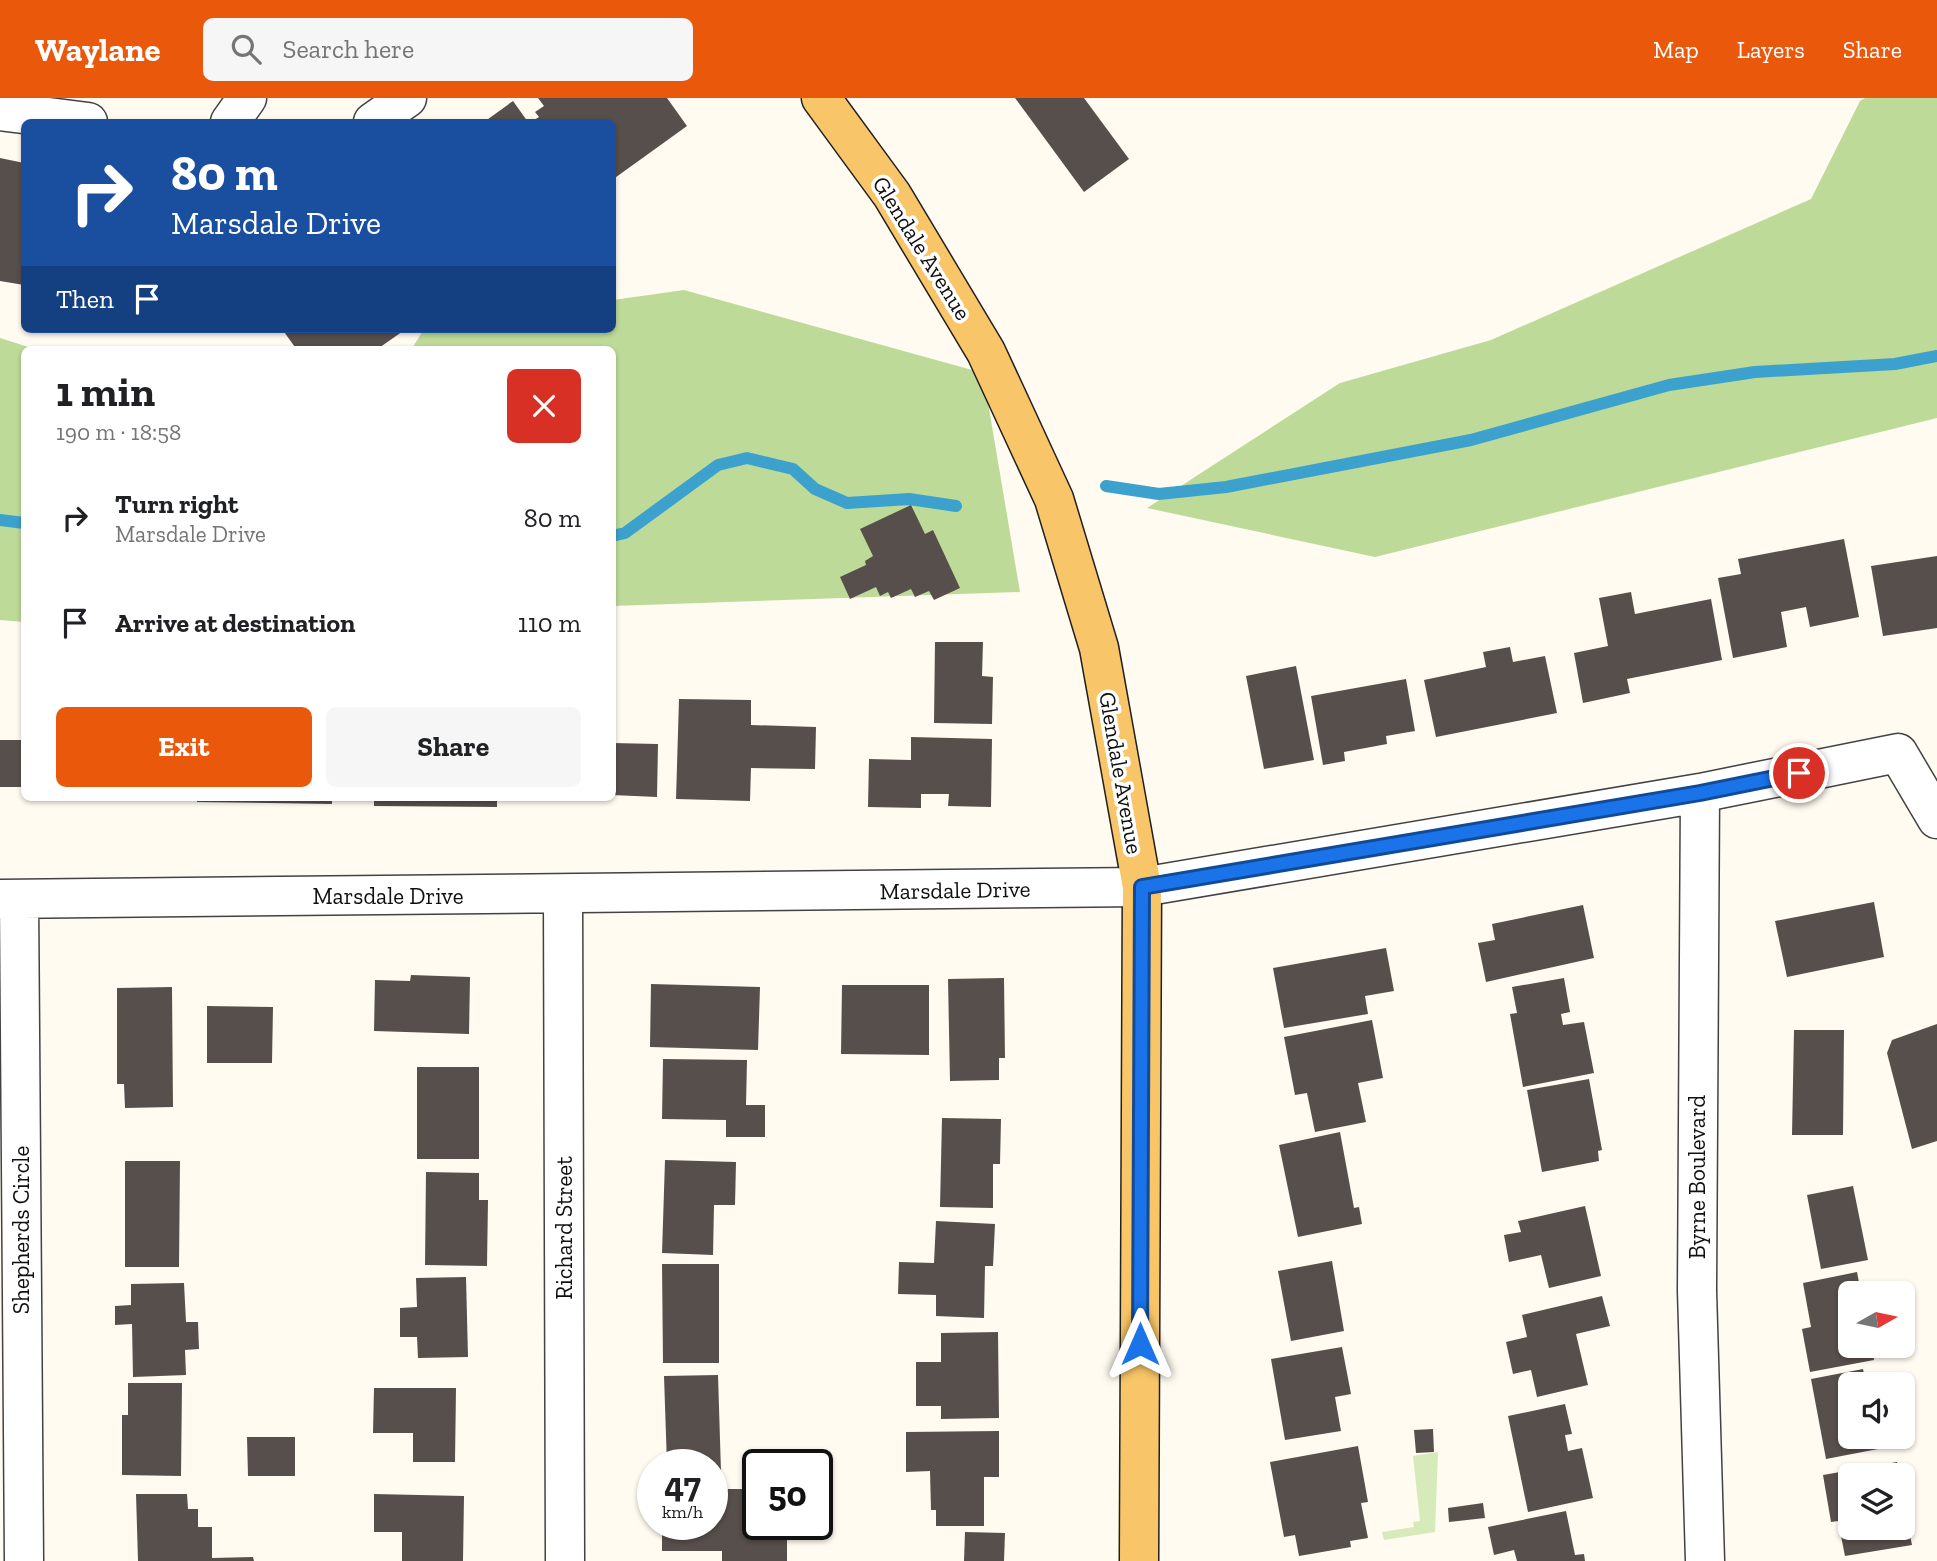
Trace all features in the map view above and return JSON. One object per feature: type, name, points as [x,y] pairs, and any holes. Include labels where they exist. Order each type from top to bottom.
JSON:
[{"type":"main road","name":"Glendale Avenue","points":[[821,98],[892,195],[986,352],[1054,499],[1099,648],[1142,887],[1139,1561]]},
{"type":"street","points":[[232,119],[247,98]]},
{"type":"street","points":[[377,119],[407,98]]},
{"type":"street","points":[[0,111],[64,119]]},
{"type":"street","name":"Marsdale Drive","points":[[9,899],[1142,887],[1700,793],[1898,753],[1937,819]]},
{"type":"street","name":"Byrne Boulevard","points":[[1700,793],[1697,1269],[1705,1561]]},
{"type":"street","name":"Richard Street","points":[[563,895],[565,1561]]},
{"type":"street","name":"Shepherds Circle","points":[[9,899],[24,1561]]},
{"type":"green space","points":[[1865,98],[1937,98],[1937,418],[1375,557],[1147,508],[1340,383],[1491,340],[1811,199],[1860,101]]},
{"type":"green space","points":[[684,290],[983,373],[1020,592],[616,606],[616,346],[413,346],[422,333],[616,333],[616,300]]},
{"type":"green space","points":[[0,338],[25,346],[21,346],[21,622],[0,620]]},
{"type":"green space","points":[[1438,1452],[1435,1532],[1384,1540],[1382,1532],[1414,1527],[1413,1522],[1420,1521],[1413,1456]]},
{"type":"building","points":[[538,98],[667,98],[687,126],[616,177],[616,119],[536,119],[539,117],[535,112],[544,106]]},
{"type":"building","points":[[1015,98],[1084,98],[1129,159],[1084,192]]},
{"type":"building","points":[[513,101],[526,119],[488,119]]},
{"type":"building","points":[[0,158],[21,162],[21,284],[0,281]]},
{"type":"building","points":[[285,333],[400,333],[382,346],[294,346]]},
{"type":"building","points":[[911,505],[925,534],[933,530],[960,588],[934,600],[929,591],[915,597],[911,589],[891,598],[888,592],[880,596],[876,587],[850,599],[840,577],[866,565],[865,561],[873,556],[860,529]]},
{"type":"building","points":[[1844,539],[1859,617],[1810,627],[1806,607],[1781,612],[1787,647],[1733,658],[1718,578],[1741,574],[1738,559]]},
{"type":"building","points":[[1937,556],[1937,628],[1883,636],[1871,566]]},
{"type":"building","points":[[1631,592],[1635,614],[1711,599],[1722,660],[1627,679],[1630,693],[1583,703],[1574,653],[1608,646],[1599,598]]},
{"type":"building","points":[[935,642],[983,642],[982,676],[993,677],[992,724],[934,723]]},
{"type":"building","points":[[1510,647],[1513,662],[1545,656],[1557,713],[1436,737],[1424,680],[1486,667],[1483,652]]},
{"type":"building","points":[[1296,666],[1314,760],[1264,769],[1246,676]]},
{"type":"building","points":[[1406,679],[1415,731],[1386,736],[1387,744],[1344,752],[1345,761],[1323,765],[1311,696]]},
{"type":"building","points":[[679,699],[751,700],[751,725],[816,727],[815,769],[751,768],[750,801],[676,799]]},
{"type":"building","points":[[911,737],[992,739],[991,807],[948,806],[949,794],[921,794],[921,808],[868,807],[869,759],[911,760]]},
{"type":"building","points":[[0,740],[21,740],[21,787],[0,787]]},
{"type":"building","points":[[616,743],[658,744],[657,797],[616,795]]},
{"type":"building","points":[[332,801],[332,804],[197,802]]},
{"type":"building","points":[[374,801],[497,801],[497,807],[374,806]]},
{"type":"building","points":[[1874,902],[1884,957],[1787,977],[1775,921]]},
{"type":"building","points":[[1583,905],[1594,958],[1486,982],[1478,943],[1495,940],[1492,924]]},
{"type":"building","points":[[1386,948],[1394,991],[1365,996],[1368,1014],[1284,1028],[1273,968]]},
{"type":"building","points":[[411,975],[470,977],[469,1034],[374,1031],[375,980],[410,981]]},
{"type":"building","points":[[1004,978],[1005,1058],[999,1058],[999,1080],[950,1081],[948,979]]},
{"type":"building","points":[[1564,978],[1570,1012],[1561,1014],[1563,1025],[1584,1022],[1594,1073],[1523,1087],[1510,1014],[1517,1013],[1512,987]]},
{"type":"building","points":[[651,984],[760,987],[758,1050],[650,1047]]},
{"type":"building","points":[[842,985],[929,985],[929,1055],[841,1054]]},
{"type":"building","points":[[172,987],[173,1107],[125,1108],[124,1084],[117,1084],[117,988]]},
{"type":"building","points":[[207,1006],[273,1007],[272,1063],[207,1063]]},
{"type":"building","points":[[1372,1020],[1383,1078],[1358,1083],[1366,1122],[1315,1132],[1307,1093],[1295,1095],[1284,1037]]},
{"type":"building","points":[[1937,1024],[1937,1141],[1912,1149],[1887,1053],[1892,1040]]},
{"type":"building","points":[[1794,1030],[1844,1030],[1843,1135],[1792,1135]]},
{"type":"building","points":[[663,1059],[747,1060],[746,1105],[765,1105],[765,1137],[726,1137],[726,1120],[662,1119]]},
{"type":"building","points":[[417,1067],[479,1067],[479,1159],[417,1159]]},
{"type":"building","points":[[1589,1079],[1602,1150],[1598,1151],[1599,1161],[1542,1172],[1527,1090]]},
{"type":"building","points":[[942,1118],[1001,1119],[1000,1164],[993,1164],[993,1208],[940,1207]]},
{"type":"building","points":[[1340,1132],[1354,1208],[1359,1207],[1362,1224],[1298,1237],[1279,1145]]},
{"type":"building","points":[[665,1160],[736,1162],[735,1205],[714,1205],[713,1255],[662,1253]]},
{"type":"building","points":[[125,1161],[180,1161],[179,1267],[125,1267]]},
{"type":"building","points":[[426,1172],[479,1173],[479,1200],[488,1200],[487,1266],[425,1265]]},
{"type":"building","points":[[1853,1186],[1868,1260],[1821,1269],[1807,1195]]},
{"type":"building","points":[[1585,1206],[1601,1276],[1549,1288],[1541,1255],[1509,1262],[1504,1235],[1521,1232],[1518,1221]]},
{"type":"building","points":[[936,1221],[995,1224],[993,1266],[985,1266],[984,1318],[936,1316],[936,1295],[898,1294],[899,1262],[934,1263]]},
{"type":"building","points":[[1332,1261],[1344,1331],[1291,1341],[1278,1271]]},
{"type":"building","points":[[662,1264],[719,1264],[719,1363],[663,1363]]},
{"type":"building","points":[[1857,1272],[1859,1281],[1838,1281],[1838,1358],[1874,1360],[1810,1372],[1802,1329],[1811,1327],[1803,1283]]},
{"type":"building","points":[[466,1277],[468,1357],[418,1358],[417,1337],[400,1337],[400,1308],[417,1307],[416,1278]]},
{"type":"building","points":[[184,1283],[186,1322],[198,1322],[199,1349],[185,1350],[186,1375],[133,1377],[132,1324],[115,1325],[115,1306],[131,1305],[131,1284]]},
{"type":"building","points":[[1602,1296],[1610,1326],[1576,1334],[1588,1385],[1537,1397],[1531,1370],[1513,1374],[1506,1342],[1527,1337],[1522,1315]]},
{"type":"building","points":[[998,1332],[999,1418],[941,1419],[941,1406],[916,1406],[916,1362],[941,1362],[941,1333]]},
{"type":"building","points":[[1342,1347],[1351,1394],[1335,1397],[1341,1431],[1285,1440],[1271,1359]]},
{"type":"building","points":[[1838,1374],[1838,1449],[1878,1449],[1826,1459],[1811,1379]]},
{"type":"building","points":[[718,1375],[720,1449],[666,1449],[664,1376]]},
{"type":"building","points":[[128,1383],[182,1383],[181,1476],[122,1475],[122,1415],[128,1415]]},
{"type":"building","points":[[374,1388],[456,1388],[455,1462],[413,1462],[413,1433],[373,1433]]},
{"type":"building","points":[[1565,1404],[1572,1434],[1565,1435],[1568,1451],[1582,1448],[1593,1498],[1528,1512],[1508,1416]]},
{"type":"building","points":[[1433,1429],[1434,1452],[1416,1453],[1414,1430]]},
{"type":"building","points":[[999,1431],[999,1477],[984,1477],[984,1526],[936,1526],[936,1510],[931,1510],[930,1471],[906,1472],[906,1432]]},
{"type":"building","points":[[247,1437],[295,1437],[295,1476],[248,1476]]},
{"type":"building","points":[[1358,1446],[1368,1502],[1361,1503],[1368,1538],[1350,1541],[1351,1547],[1299,1556],[1295,1535],[1284,1537],[1270,1462]]},
{"type":"building","points":[[1838,1472],[1838,1521],[1831,1522],[1823,1475]]},
{"type":"building","points":[[728,1489],[742,1489],[742,1540],[787,1540],[787,1561],[722,1561],[722,1551],[662,1551],[662,1540],[728,1540]]},
{"type":"building","points":[[136,1494],[187,1494],[188,1509],[198,1509],[198,1527],[212,1527],[212,1558],[253,1557],[254,1561],[138,1561]]},
{"type":"building","points":[[374,1494],[464,1496],[463,1561],[402,1561],[402,1532],[374,1532]]},
{"type":"building","points":[[1483,1503],[1485,1518],[1449,1522],[1448,1508]]},
{"type":"building","points":[[1566,1511],[1575,1555],[1584,1554],[1585,1561],[1517,1561],[1514,1550],[1494,1555],[1488,1527]]},
{"type":"building","points":[[965,1532],[1005,1533],[1004,1561],[964,1561]]},
{"type":"building","points":[[1842,1540],[1911,1540],[1912,1545],[1845,1556]]},
{"type":"waterway","points":[[1106,486],[1159,494],[1226,487],[1471,440],[1669,385],[1755,372],[1895,364],[1937,356]]},
{"type":"waterway","points":[[616,535],[625,533],[718,465],[747,458],[793,469],[815,489],[847,503],[909,499],[956,506]]},
{"type":"waterway","points":[[0,520],[21,523]]},
{"type":"route","points":[[1140,1344],[1142,887],[1700,793],[1799,773]]}]
